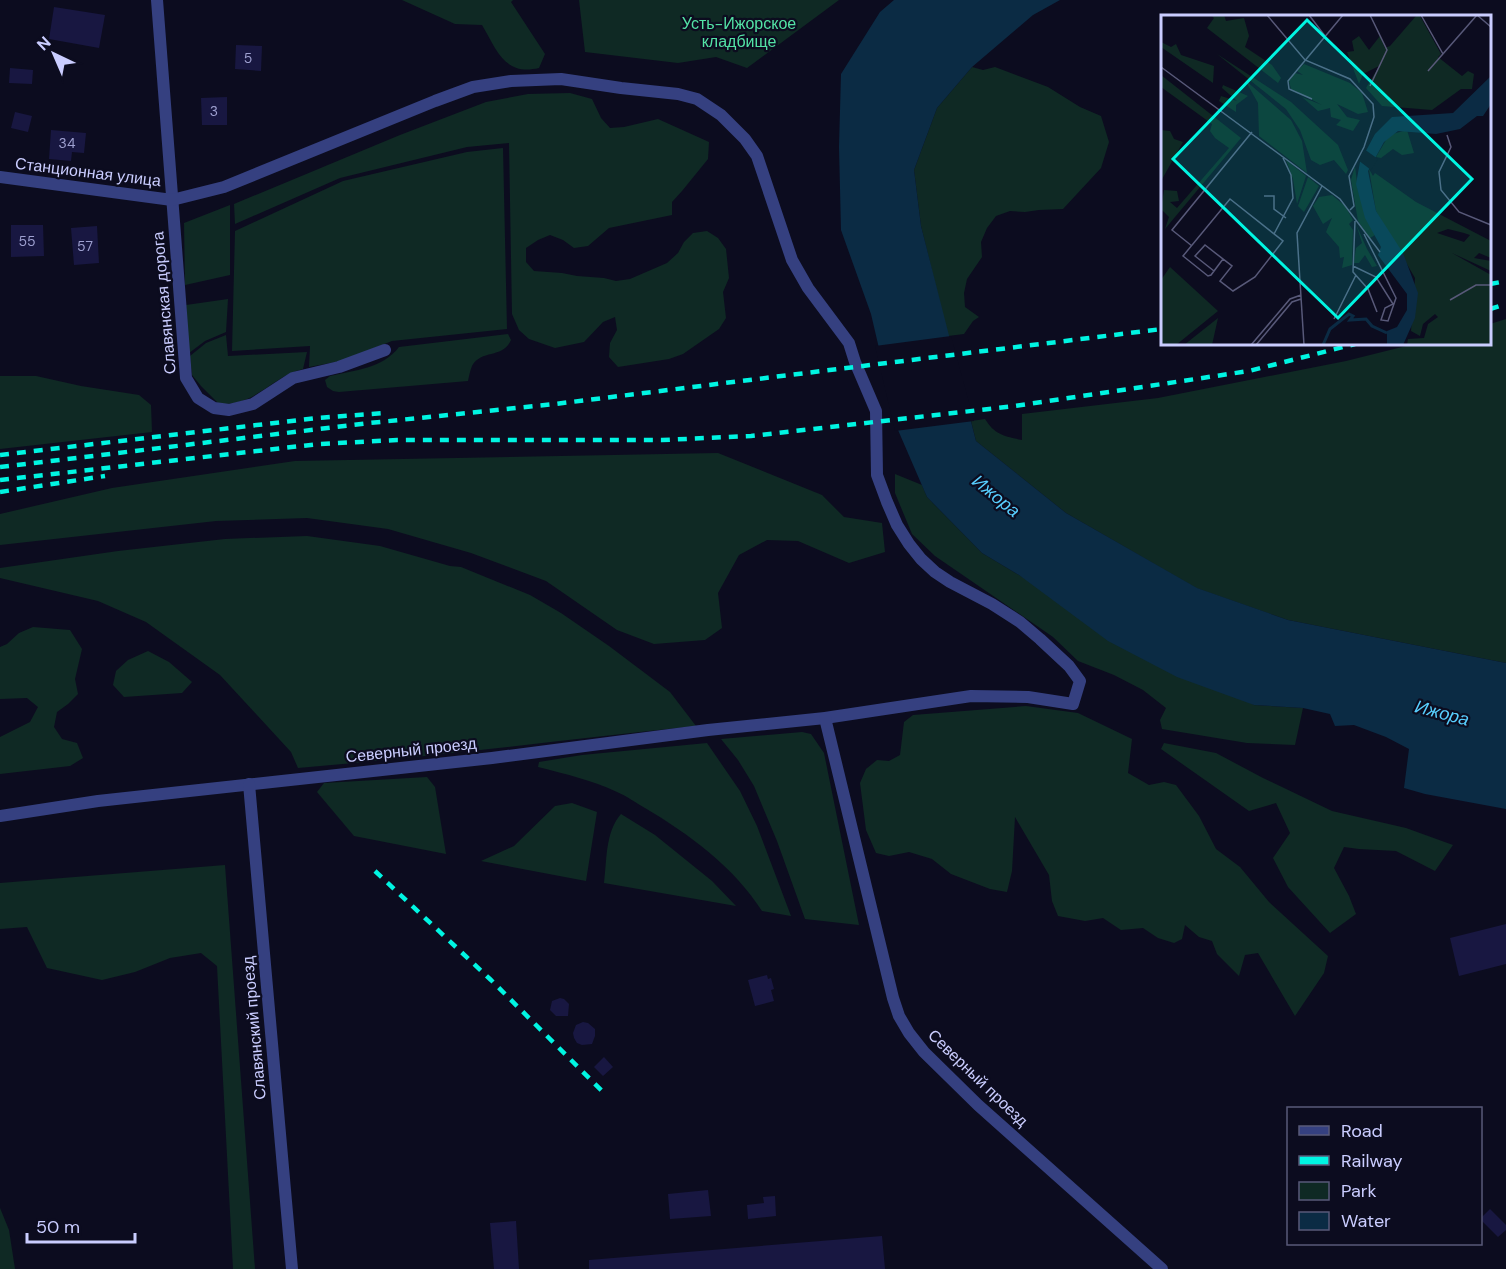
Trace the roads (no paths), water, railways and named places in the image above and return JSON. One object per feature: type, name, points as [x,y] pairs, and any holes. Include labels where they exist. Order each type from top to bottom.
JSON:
[{"type":"street","name":"Славянская дорога","points":[[158,0],[186,378],[198,398],[214,408],[229,410],[253,404],[293,378],[339,367],[385,350]]},
{"type":"street","name":"Северный проезд","points":[[0,816],[98,801],[825,718],[971,696],[1028,696],[1073,704],[1080,681],[1069,666],[1020,622],[935,572],[909,544],[890,510],[877,474],[876,411],[849,343],[808,288],[792,260],[758,156],[722,115],[697,99],[678,94],[561,79],[511,81],[473,87],[224,187],[172,200]]},
{"type":"street","name":"Станционная улица","points":[[0,177],[172,200]]},
{"type":"street","name":"Северный проезд","points":[[825,718],[893,998],[909,1033],[924,1052],[978,1105],[1162,1269]]},
{"type":"street","name":"Славянский проезд","points":[[249,784],[292,1269]]},
{"type":"water","name":"Ижора","points":[[894,0],[1060,0],[1033,15],[972,67],[937,108],[914,170],[921,226],[976,441],[1066,513],[1197,588],[1288,620],[1506,663],[1506,809],[1404,788],[1409,749],[1386,737],[1354,725],[1335,726],[1330,714],[1303,708],[1254,705],[1177,677],[1108,641],[1019,575],[982,553],[927,497],[898,430],[871,314],[841,230],[839,147],[841,74],[880,12]]},
{"type":"railway","points":[[1491,284],[1506,281]]},
{"type":"railway","points":[[1491,309],[1506,304]]},
{"type":"railway","points":[[0,467],[370,423],[555,404],[1161,329]]},
{"type":"railway","points":[[0,480],[319,444],[397,440],[662,440],[751,436],[1015,406],[1249,371],[1351,345]]},
{"type":"railway","points":[[0,455],[317,418],[384,413]]},
{"type":"railway","points":[[0,492],[105,476]]},
{"type":"railway","points":[[375,871],[491,980],[603,1092]]},
{"type":"park label","name":"Усть-Ижорское кладбище","points":[[739,32]]}]
